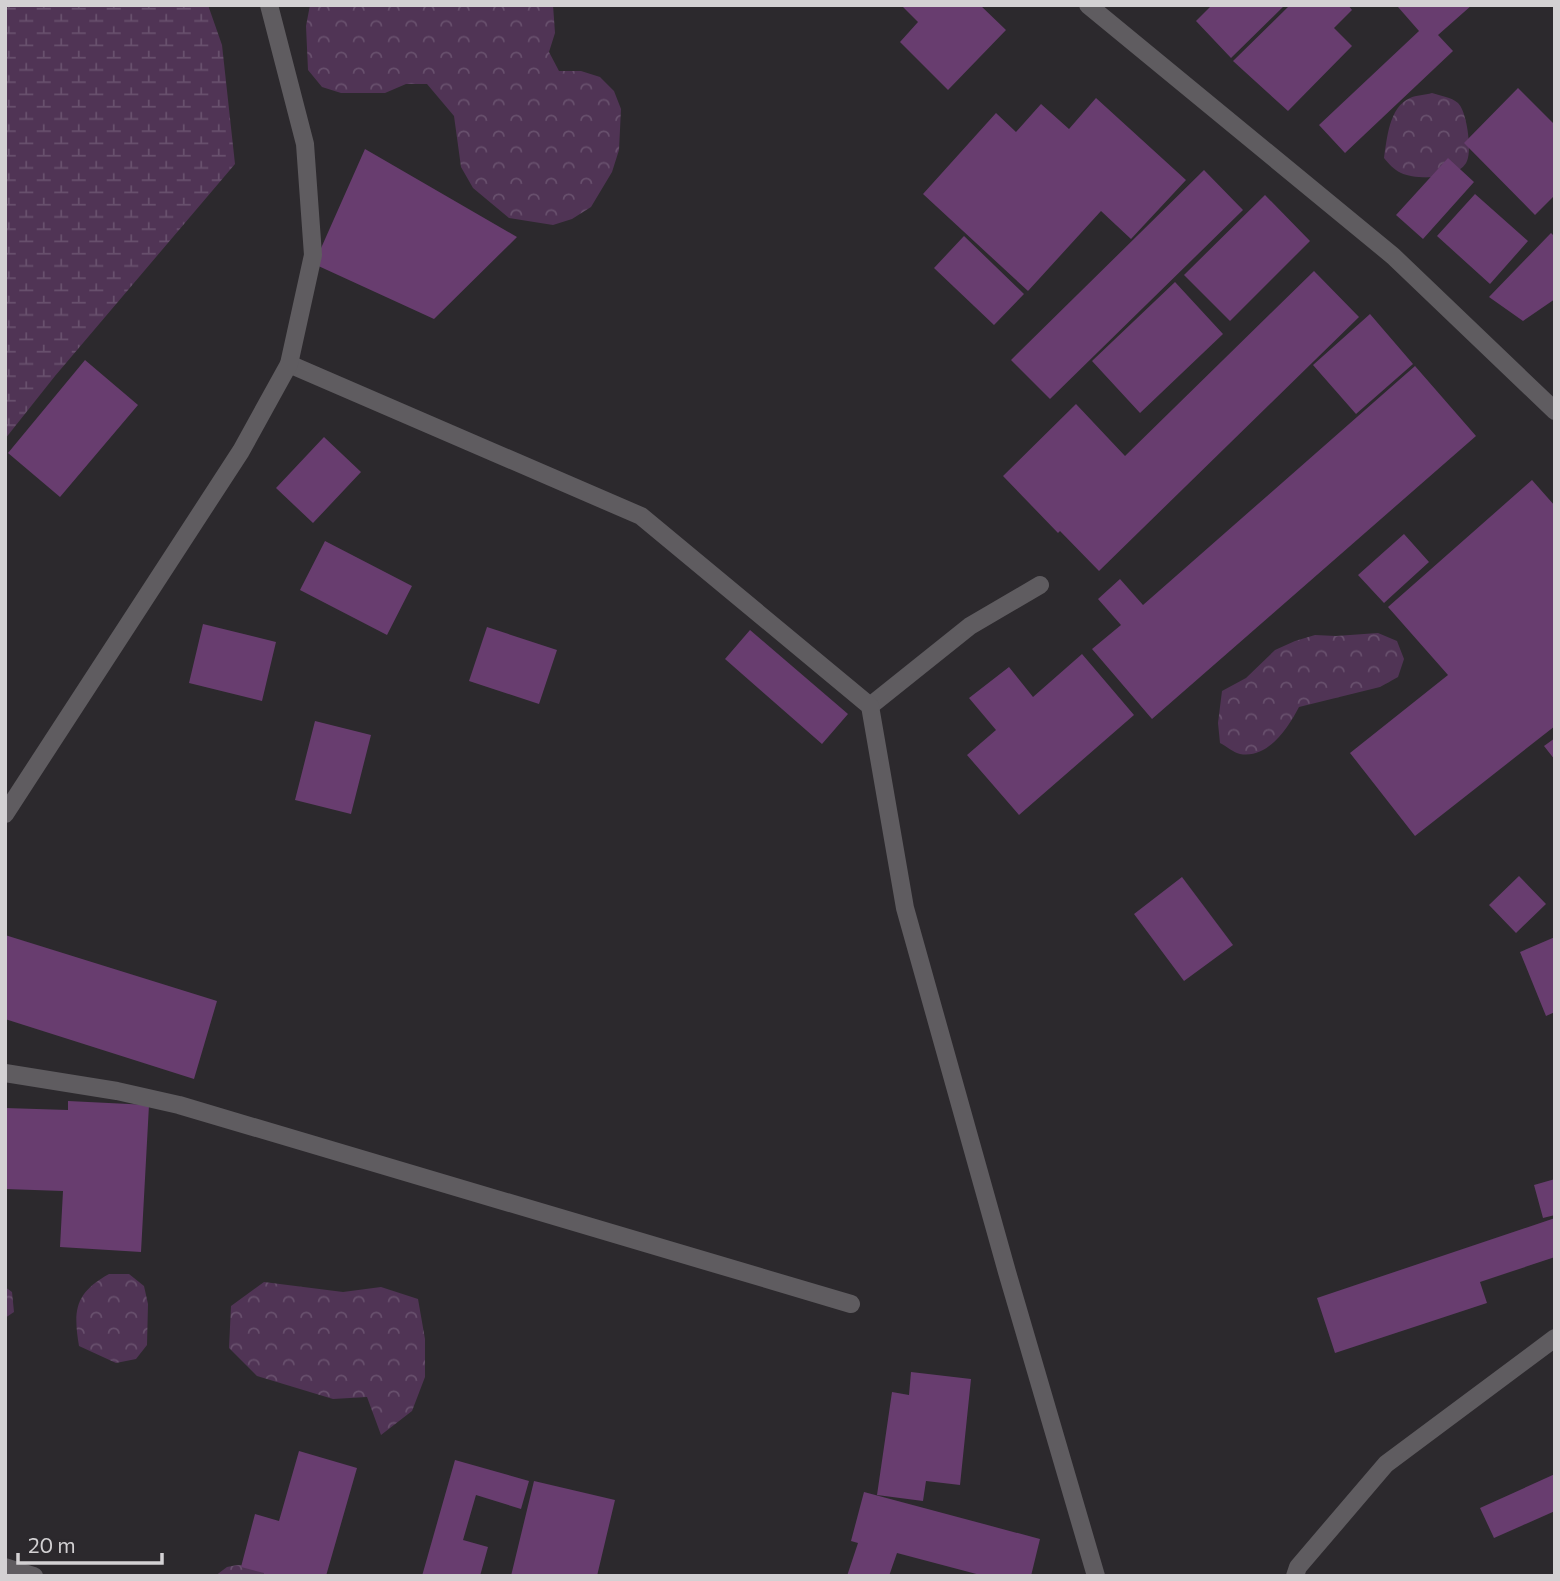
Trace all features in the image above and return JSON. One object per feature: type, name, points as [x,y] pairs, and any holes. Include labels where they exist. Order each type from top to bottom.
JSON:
[{"type":"street","points":[[5,814],[241,451],[289,364],[313,255],[305,144],[269,5]]},
{"type":"street","points":[[1088,5],[1393,256],[1555,411]]},
{"type":"street","points":[[289,364],[641,516],[870,706],[905,908],[1096,1576]]},
{"type":"street","points":[[870,706],[970,626],[1040,585]]},
{"type":"street","points":[[5,1073],[117,1091],[179,1105],[851,1304]]},
{"type":"street","points":[[1295,1576],[1298,1567],[1386,1464],[1555,1338]]},
{"type":"street","points":[[5,1567],[34,1576]]},
{"type":"green space","points":[[5,5],[208,5],[222,45],[235,164],[5,439]]},
{"type":"green space","points":[[310,5],[553,5],[555,33],[549,52],[559,71],[581,71],[600,77],[614,91],[621,109],[619,150],[612,172],[591,207],[572,219],[553,225],[509,218],[473,188],[461,167],[454,116],[427,84],[406,84],[385,93],[341,93],[322,87],[308,70],[306,26]]},
{"type":"green space","points":[[1432,93],[1452,99],[1461,108],[1469,140],[1467,161],[1455,172],[1437,177],[1417,177],[1401,173],[1384,158],[1393,116],[1403,102],[1415,96]]},
{"type":"green space","points":[[1378,633],[1397,641],[1404,659],[1398,677],[1380,687],[1299,707],[1276,740],[1259,752],[1240,754],[1220,743],[1218,723],[1222,691],[1246,678],[1275,650],[1315,635]]},
{"type":"green space","points":[[109,1274],[129,1274],[144,1286],[148,1304],[147,1345],[136,1359],[116,1363],[79,1346],[76,1322],[83,1296],[89,1288]]},
{"type":"green space","points":[[264,1282],[343,1292],[381,1287],[418,1299],[425,1339],[425,1377],[412,1411],[381,1435],[367,1397],[333,1399],[257,1376],[229,1348],[231,1306]]},
{"type":"green space","points":[[5,1287],[12,1292],[14,1312],[5,1318]]},
{"type":"green space","points":[[260,1566],[280,1576],[215,1576],[227,1567]]},
{"type":"building","points":[[901,5],[980,5],[1006,30],[948,90],[900,42],[918,22]]},
{"type":"building","points":[[1212,5],[1285,5],[1231,58],[1196,21]]},
{"type":"building","points":[[1290,5],[1348,5],[1352,10],[1334,28],[1352,46],[1288,111],[1233,61]]},
{"type":"building","points":[[1472,5],[1438,35],[1453,51],[1345,153],[1319,125],[1419,31],[1398,7]]},
{"type":"building","points":[[1518,88],[1555,125],[1555,195],[1535,215],[1464,143]]},
{"type":"building","points":[[1096,98],[1186,180],[1131,239],[1101,211],[1028,291],[923,194],[996,113],[1016,132],[1041,104],[1069,129]]},
{"type":"building","points":[[365,149],[517,237],[434,319],[314,264]]},
{"type":"building","points":[[1448,158],[1474,182],[1423,239],[1396,215]]},
{"type":"building","points":[[1204,170],[1243,210],[1050,399],[1011,360]]},
{"type":"building","points":[[1475,194],[1528,241],[1490,284],[1437,236]]},
{"type":"building","points":[[1265,195],[1310,241],[1230,321],[1184,275]]},
{"type":"building","points":[[1551,233],[1555,237],[1555,299],[1523,321],[1489,297]]},
{"type":"building","points":[[964,236],[1024,294],[994,325],[934,268]]},
{"type":"building","points":[[1314,271],[1359,317],[1099,571],[1003,476],[1076,404],[1125,456]]},
{"type":"building","points":[[1175,282],[1223,334],[1140,413],[1092,361]]},
{"type":"building","points":[[1370,314],[1413,364],[1356,414],[1313,365]]},
{"type":"building","points":[[85,360],[138,405],[60,497],[8,453]]},
{"type":"building","points":[[1415,366],[1476,436],[1152,719],[1092,649],[1121,625],[1098,599],[1120,579],[1143,605]]},
{"type":"building","points":[[324,437],[361,472],[313,523],[276,488]]},
{"type":"building","points":[[1532,480],[1555,506],[1555,726],[1415,836],[1350,753],[1448,675],[1388,607]]},
{"type":"building","points":[[1404,534],[1429,562],[1384,603],[1358,575]]},
{"type":"building","points":[[325,541],[412,586],[387,635],[300,590]]},
{"type":"building","points":[[203,624],[276,642],[262,701],[189,683]]},
{"type":"building","points":[[487,627],[557,650],[539,704],[469,681]]},
{"type":"building","points":[[750,630],[848,714],[822,744],[725,659]]},
{"type":"building","points":[[1082,654],[1134,715],[1019,815],[967,755],[996,730],[969,698],[1009,667],[1033,697]]},
{"type":"building","points":[[315,721],[371,735],[351,814],[295,800]]},
{"type":"building","points":[[1555,738],[1555,760],[1544,746]]},
{"type":"building","points":[[1519,876],[1546,904],[1516,933],[1489,905]]},
{"type":"building","points":[[1182,877],[1233,945],[1184,981],[1134,914]]},
{"type":"building","points":[[5,935],[217,1001],[194,1079],[5,1019]]},
{"type":"building","points":[[1555,937],[1555,1012],[1546,1016],[1520,952]]},
{"type":"building","points":[[68,1101],[149,1105],[141,1252],[60,1247],[63,1191],[5,1189],[5,1108],[68,1110]]},
{"type":"building","points":[[1555,1179],[1555,1215],[1543,1218],[1534,1185]]},
{"type":"building","points":[[1555,1218],[1555,1257],[1480,1282],[1487,1303],[1335,1353],[1317,1298]]},
{"type":"building","points":[[911,1372],[971,1379],[960,1485],[926,1481],[923,1501],[877,1495],[892,1392],[909,1395]]},
{"type":"building","points":[[299,1451],[357,1468],[326,1576],[264,1576],[264,1573],[241,1567],[255,1514],[279,1521]]},
{"type":"building","points":[[455,1460],[529,1481],[521,1509],[476,1495],[463,1540],[488,1547],[480,1576],[422,1576]]},
{"type":"building","points":[[1555,1474],[1555,1511],[1494,1538],[1480,1508]]},
{"type":"building","points":[[534,1481],[615,1500],[597,1576],[511,1576]]},
{"type":"building","points":[[864,1492],[1040,1539],[1031,1576],[984,1576],[897,1553],[889,1576],[847,1576],[858,1543],[851,1541]]}]
